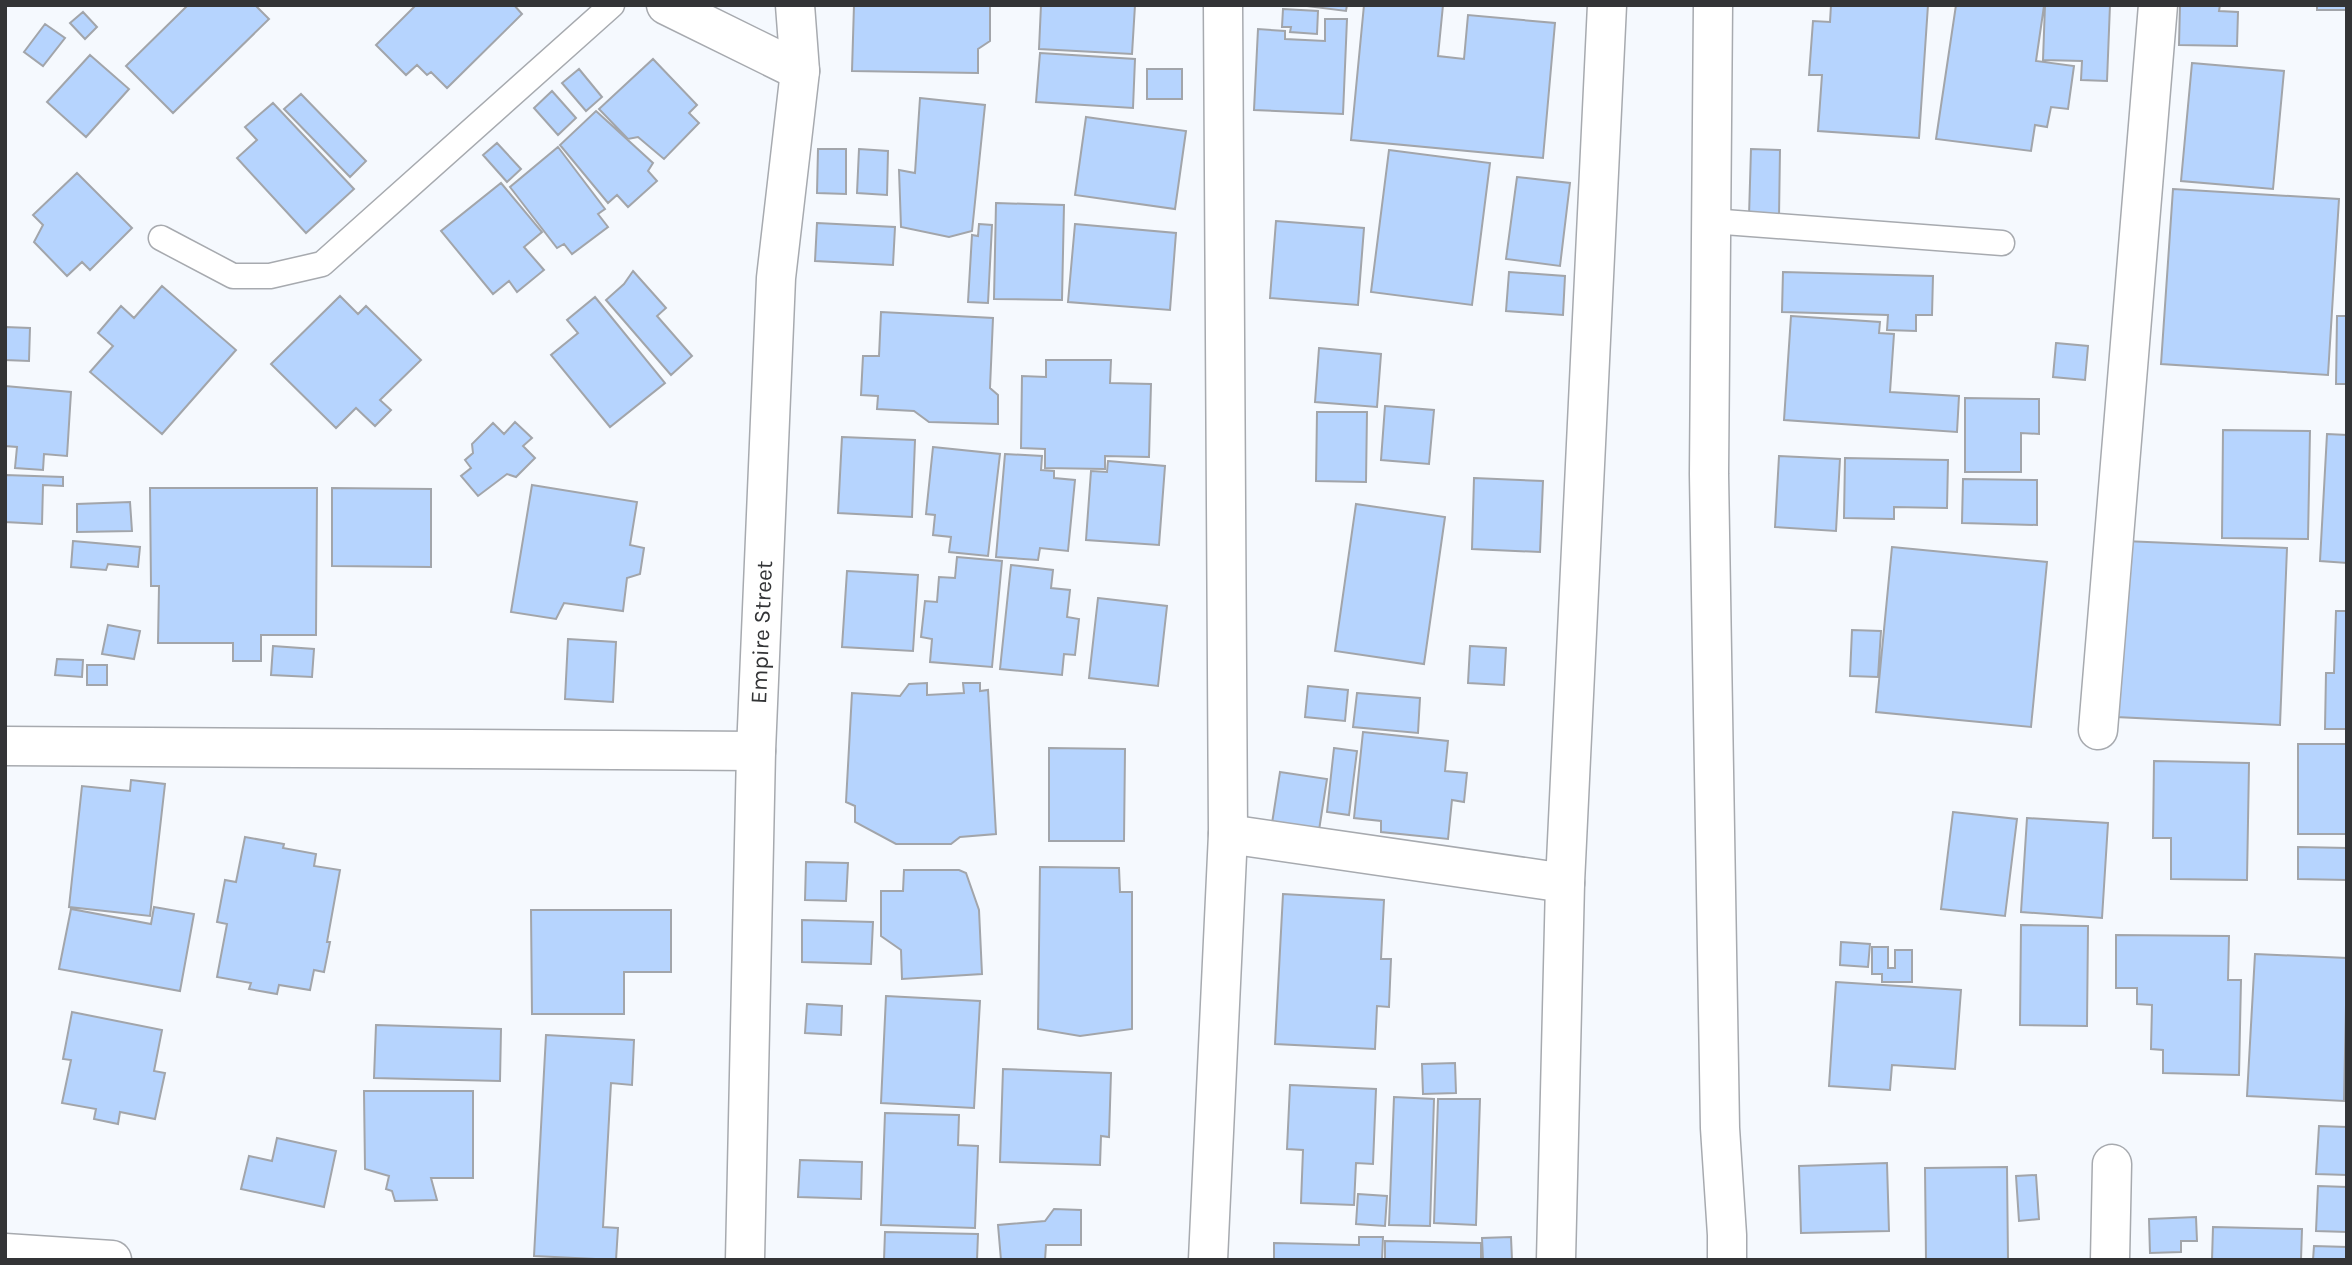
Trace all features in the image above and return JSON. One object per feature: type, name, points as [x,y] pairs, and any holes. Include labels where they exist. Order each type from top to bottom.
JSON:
[{"type":"street","points":[[666,5],[800,71]]},
{"type":"street","name":"Empire Street","points":[[745,1260],[756,751],[776,278],[800,71],[795,5]]},
{"type":"street","points":[[1208,1260],[1228,834],[1223,5]]},
{"type":"street","points":[[1556,1260],[1565,883],[1607,5]]},
{"type":"street","points":[[1713,5],[1709,474],[1720,1114],[1727,1260]]},
{"type":"street","points":[[2098,730],[2158,5]]},
{"type":"street","points":[[5,746],[756,751]]},
{"type":"street","points":[[1228,834],[1565,883]]},
{"type":"street","points":[[2110,1260],[2112,1164]]},
{"type":"street","points":[[5,1253],[112,1260]]},
{"type":"lane","points":[[161,238],[233,276],[270,276],[322,264],[612,5]]},
{"type":"lane","points":[[1711,222],[2002,243]]},
{"type":"building","points":[[188,5],[255,5],[269,19],[173,113],[126,66]]},
{"type":"building","points":[[416,5],[514,5],[522,14],[447,88],[431,72],[427,75],[417,65],[406,75],[376,45]]},
{"type":"building","points":[[854,5],[990,5],[990,41],[978,49],[978,73],[852,71]]},
{"type":"building","points":[[1041,5],[1135,5],[1132,54],[1039,49]]},
{"type":"building","points":[[1299,5],[1347,5],[1346,11]]},
{"type":"building","points":[[1364,5],[1443,5],[1438,56],[1464,59],[1468,15],[1555,23],[1543,158],[1351,140]]},
{"type":"building","points":[[1831,5],[1928,5],[1919,138],[1818,131],[1822,75],[1809,75],[1813,21],[1830,22]]},
{"type":"building","points":[[1956,5],[2044,6],[2036,61],[2074,66],[2068,109],[2051,107],[2047,127],[2035,125],[2031,151],[1936,139]]},
{"type":"building","points":[[2045,5],[2110,5],[2107,81],[2081,80],[2082,61],[2043,60]]},
{"type":"building","points":[[2180,5],[2220,5],[2219,11],[2238,12],[2237,46],[2179,45]]},
{"type":"building","points":[[2317,5],[2347,5],[2347,10],[2317,10]]},
{"type":"building","points":[[1283,9],[1318,11],[1317,34],[1290,32],[1291,27],[1282,27]]},
{"type":"building","points":[[83,12],[97,27],[85,39],[70,23]]},
{"type":"building","points":[[1325,19],[1347,19],[1343,114],[1254,110],[1258,29],[1285,31],[1285,39],[1325,41]]},
{"type":"building","points":[[45,24],[65,38],[43,66],[24,52]]},
{"type":"building","points":[[1040,53],[1135,59],[1133,108],[1036,102]]},
{"type":"building","points":[[90,55],[129,89],[86,137],[47,102]]},
{"type":"building","points":[[653,59],[697,105],[689,113],[699,123],[664,159],[638,137],[628,139],[599,109]]},
{"type":"building","points":[[2192,63],[2284,71],[2273,189],[2181,181]]},
{"type":"building","points":[[579,69],[602,97],[586,111],[562,83]]},
{"type":"building","points":[[1147,69],[1182,69],[1182,99],[1147,99]]},
{"type":"building","points":[[552,91],[576,118],[558,135],[534,108]]},
{"type":"building","points":[[301,94],[366,161],[350,177],[284,109]]},
{"type":"building","points":[[920,98],[985,105],[972,231],[949,237],[901,227],[899,170],[915,173]]},
{"type":"building","points":[[273,103],[354,189],[306,233],[237,158],[257,140],[245,127]]},
{"type":"building","points":[[596,111],[653,163],[648,171],[657,181],[628,207],[617,195],[608,203],[560,145]]},
{"type":"building","points":[[1086,117],[1186,131],[1175,209],[1075,195]]},
{"type":"building","points":[[497,143],[521,169],[507,182],[483,155]]},
{"type":"building","points":[[558,147],[605,209],[598,214],[608,227],[572,254],[564,244],[557,248],[510,187]]},
{"type":"building","points":[[818,149],[846,149],[846,194],[817,193]]},
{"type":"building","points":[[859,149],[888,151],[887,195],[857,193]]},
{"type":"building","points":[[1751,149],[1780,150],[1779,217],[1749,216]]},
{"type":"building","points":[[1389,150],[1490,163],[1472,305],[1371,292]]},
{"type":"building","points":[[77,173],[132,228],[90,270],[82,262],[67,276],[34,242],[43,225],[33,215]]},
{"type":"building","points":[[1517,177],[1570,183],[1560,266],[1506,259]]},
{"type":"building","points":[[501,183],[542,232],[524,247],[544,270],[517,292],[509,281],[493,294],[441,231]]},
{"type":"building","points":[[2173,189],[2339,199],[2328,375],[2161,364]]},
{"type":"building","points":[[996,203],[1064,205],[1062,300],[994,299]]},
{"type":"building","points":[[1276,221],[1364,228],[1358,305],[1270,298]]},
{"type":"building","points":[[817,223],[895,227],[893,265],[815,261]]},
{"type":"building","points":[[979,224],[992,225],[988,303],[968,302],[972,235],[978,236]]},
{"type":"building","points":[[1075,224],[1176,233],[1170,310],[1068,302]]},
{"type":"building","points":[[633,271],[666,308],[657,316],[692,356],[671,375],[606,300],[624,284]]},
{"type":"building","points":[[1509,272],[1565,276],[1563,315],[1506,311]]},
{"type":"building","points":[[1783,272],[1933,276],[1932,315],[1916,315],[1916,331],[1887,330],[1888,315],[1782,312]]},
{"type":"building","points":[[162,286],[236,350],[162,434],[90,372],[113,346],[98,333],[121,306],[134,318]]},
{"type":"building","points":[[340,296],[358,314],[366,306],[421,360],[380,400],[391,410],[375,426],[356,408],[336,428],[271,364]]},
{"type":"building","points":[[595,297],[665,383],[610,427],[551,355],[578,333],[567,320]]},
{"type":"building","points":[[881,312],[993,318],[990,388],[998,395],[998,424],[929,422],[914,411],[877,409],[878,396],[861,395],[863,356],[879,356]]},
{"type":"building","points":[[1791,316],[1880,322],[1879,333],[1894,334],[1890,392],[1959,396],[1957,432],[1784,420]]},
{"type":"building","points":[[2337,316],[2347,316],[2347,384],[2336,384]]},
{"type":"building","points":[[5,327],[30,328],[29,361],[5,360]]},
{"type":"building","points":[[2056,343],[2088,346],[2085,380],[2053,377]]},
{"type":"building","points":[[1319,348],[1381,354],[1377,407],[1315,402]]},
{"type":"building","points":[[1046,360],[1111,360],[1110,383],[1151,384],[1149,457],[1105,456],[1105,469],[1045,468],[1045,449],[1021,448],[1022,376],[1046,377]]},
{"type":"building","points":[[5,386],[71,392],[67,456],[44,454],[43,470],[15,468],[17,447],[5,446]]},
{"type":"building","points":[[1965,398],[2039,399],[2039,434],[2021,433],[2021,472],[1965,472]]},
{"type":"building","points":[[1385,406],[1434,410],[1429,464],[1381,460]]},
{"type":"building","points":[[1317,412],[1367,412],[1366,482],[1316,481]]},
{"type":"building","points":[[515,422],[532,438],[523,446],[535,458],[516,477],[507,474],[478,496],[461,476],[471,468],[465,460],[473,453],[472,444],[493,423],[504,434]]},
{"type":"building","points":[[2223,430],[2310,431],[2308,539],[2222,538]]},
{"type":"building","points":[[2327,434],[2347,435],[2347,563],[2320,561]]},
{"type":"building","points":[[842,437],[915,440],[912,517],[838,513]]},
{"type":"building","points":[[933,447],[1000,454],[988,556],[949,552],[951,537],[933,535],[935,515],[926,514]]},
{"type":"building","points":[[1005,454],[1042,456],[1041,470],[1054,471],[1054,478],[1075,480],[1068,551],[1040,548],[1038,560],[996,557]]},
{"type":"building","points":[[1779,456],[1840,459],[1836,531],[1775,527]]},
{"type":"building","points":[[1845,458],[1948,460],[1947,508],[1894,507],[1894,519],[1844,518]]},
{"type":"building","points":[[1108,461],[1165,466],[1159,545],[1086,540],[1091,471],[1107,472]]},
{"type":"building","points":[[5,475],[63,477],[63,486],[43,485],[42,524],[5,522]]},
{"type":"building","points":[[1474,478],[1543,481],[1540,552],[1472,549]]},
{"type":"building","points":[[1963,479],[2037,480],[2037,525],[1962,523]]},
{"type":"building","points":[[532,485],[637,502],[630,545],[644,548],[640,574],[627,578],[623,611],[564,603],[556,619],[511,612]]},
{"type":"building","points":[[150,488],[317,488],[316,635],[261,635],[261,661],[233,661],[233,643],[158,643],[159,586],[151,586]]},
{"type":"building","points":[[332,488],[431,489],[431,567],[332,566]]},
{"type":"building","points":[[130,502],[132,531],[77,532],[77,504]]},
{"type":"building","points":[[1356,504],[1445,517],[1424,664],[1335,651]]},
{"type":"building","points":[[73,541],[140,547],[138,567],[108,564],[106,570],[71,567]]},
{"type":"building","points":[[2124,541],[2287,548],[2280,725],[2116,717]]},
{"type":"building","points":[[1892,547],[2047,562],[2031,727],[1876,712]]},
{"type":"building","points":[[957,557],[1002,561],[992,667],[930,662],[932,639],[921,637],[925,601],[937,602],[939,577],[955,578]]},
{"type":"building","points":[[1011,565],[1053,570],[1051,588],[1070,590],[1067,617],[1079,619],[1075,655],[1064,654],[1062,675],[1000,669]]},
{"type":"building","points":[[847,571],[918,575],[913,651],[842,647]]},
{"type":"building","points":[[1098,598],[1167,606],[1158,686],[1089,678]]},
{"type":"building","points":[[2347,600],[2347,729],[2325,729],[2326,673],[2334,673],[2336,611],[2346,611]]},
{"type":"building","points":[[108,625],[140,631],[134,659],[102,654]]},
{"type":"building","points":[[1852,630],[1881,631],[1878,677],[1850,676]]},
{"type":"building","points":[[568,639],[616,642],[613,702],[565,699]]},
{"type":"building","points":[[273,646],[314,649],[312,677],[271,675]]},
{"type":"building","points":[[1470,646],[1506,648],[1504,685],[1468,683]]},
{"type":"building","points":[[57,659],[83,660],[82,677],[55,675]]},
{"type":"building","points":[[87,665],[107,665],[107,685],[87,685]]},
{"type":"building","points":[[927,683],[927,695],[964,693],[963,683],[980,683],[980,691],[988,690],[996,834],[960,837],[951,844],[896,844],[855,822],[855,806],[846,802],[852,693],[900,696],[909,684]]},
{"type":"building","points":[[1308,686],[1348,690],[1345,721],[1305,717]]},
{"type":"building","points":[[1357,693],[1420,698],[1418,733],[1353,727]]},
{"type":"building","points":[[1363,732],[1448,741],[1445,771],[1467,773],[1464,802],[1452,800],[1448,839],[1381,832],[1381,821],[1354,818]]},
{"type":"building","points":[[2298,744],[2347,744],[2347,834],[2298,834]]},
{"type":"building","points":[[1049,748],[1125,749],[1124,841],[1049,841]]},
{"type":"building","points":[[1334,748],[1357,751],[1349,815],[1327,812]]},
{"type":"building","points":[[2154,761],[2249,763],[2247,880],[2171,879],[2171,838],[2153,838]]},
{"type":"building","points":[[1280,772],[1327,779],[1317,843],[1270,836]]},
{"type":"building","points":[[131,780],[165,784],[150,916],[69,907],[82,786],[130,791]]},
{"type":"building","points":[[1953,812],[2017,819],[2005,916],[1941,909]]},
{"type":"building","points":[[2027,818],[2108,823],[2102,918],[2021,912]]},
{"type":"building","points":[[245,837],[284,844],[283,848],[316,854],[314,866],[340,870],[324,972],[314,970],[310,990],[279,985],[277,994],[249,989],[251,983],[217,977],[227,924],[217,922],[225,880],[236,882]]},
{"type":"building","points":[[2298,847],[2347,848],[2347,880],[2298,879]]},
{"type":"building","points":[[806,862],[848,863],[846,901],[805,900]]},
{"type":"building","points":[[1040,867],[1119,868],[1120,892],[1132,892],[1132,1029],[1080,1036],[1038,1029]]},
{"type":"building","points":[[904,870],[959,870],[966,873],[979,910],[982,974],[902,979],[901,950],[881,936],[881,891],[903,891]]},
{"type":"building","points":[[1283,894],[1384,900],[1381,959],[1391,959],[1389,1007],[1377,1006],[1375,1049],[1275,1044]]},
{"type":"building","points":[[154,907],[194,914],[180,991],[59,969],[71,909],[151,924]]},
{"type":"building","points":[[531,910],[671,910],[671,972],[624,972],[624,1014],[532,1014]]},
{"type":"building","points":[[802,920],[873,922],[871,964],[802,962]]},
{"type":"building","points":[[2021,925],[2088,926],[2087,1026],[2020,1025]]},
{"type":"building","points":[[2116,935],[2229,936],[2228,980],[2241,980],[2239,1075],[2163,1073],[2163,1050],[2151,1049],[2152,1005],[2137,1004],[2137,988],[2116,988]]},
{"type":"building","points":[[1841,942],[1870,944],[1868,967],[1840,965]]},
{"type":"building","points":[[1872,947],[1888,947],[1888,968],[1895,968],[1895,950],[1912,950],[1912,982],[1882,982],[1882,974],[1872,974]]},
{"type":"building","points":[[2255,954],[2347,958],[2344,1101],[2247,1096]]},
{"type":"building","points":[[1836,982],[1961,990],[1955,1069],[1892,1065],[1890,1090],[1829,1086]]},
{"type":"building","points":[[886,996],[980,1001],[974,1108],[881,1103]]},
{"type":"building","points":[[807,1004],[842,1006],[841,1035],[805,1033]]},
{"type":"building","points":[[72,1012],[162,1030],[154,1071],[165,1073],[155,1119],[120,1112],[118,1124],[94,1119],[96,1109],[62,1103],[71,1060],[63,1059]]},
{"type":"building","points":[[376,1025],[501,1029],[500,1081],[374,1078]]},
{"type":"building","points":[[546,1035],[634,1040],[632,1085],[611,1083],[603,1227],[618,1228],[616,1260],[534,1256]]},
{"type":"building","points":[[1455,1063],[1456,1093],[1423,1094],[1422,1064]]},
{"type":"building","points":[[1003,1069],[1111,1073],[1109,1137],[1101,1136],[1100,1165],[1000,1162]]},
{"type":"building","points":[[1290,1085],[1376,1089],[1373,1164],[1356,1163],[1354,1205],[1301,1203],[1303,1150],[1287,1149]]},
{"type":"building","points":[[364,1091],[473,1091],[473,1178],[431,1178],[437,1200],[395,1201],[392,1191],[386,1189],[389,1176],[365,1169]]},
{"type":"building","points":[[1394,1097],[1434,1099],[1430,1226],[1389,1225]]},
{"type":"building","points":[[1438,1099],[1480,1099],[1476,1225],[1434,1223]]},
{"type":"building","points":[[885,1113],[959,1115],[958,1145],[978,1146],[975,1228],[881,1225]]},
{"type":"building","points":[[2319,1126],[2347,1127],[2347,1175],[2316,1174]]},
{"type":"building","points":[[277,1138],[336,1151],[324,1207],[241,1189],[249,1156],[272,1161]]},
{"type":"building","points":[[800,1160],[862,1162],[861,1199],[798,1197]]},
{"type":"building","points":[[1887,1163],[1889,1231],[1801,1233],[1799,1166]]},
{"type":"building","points":[[2007,1167],[2008,1260],[1926,1260],[1925,1168]]},
{"type":"building","points":[[2036,1175],[2039,1219],[2019,1221],[2016,1176]]},
{"type":"building","points":[[2318,1186],[2347,1187],[2347,1232],[2316,1231]]},
{"type":"building","points":[[1358,1194],[1387,1196],[1385,1226],[1356,1224]]},
{"type":"building","points":[[1054,1209],[1081,1210],[1081,1245],[1046,1245],[1045,1260],[1001,1260],[998,1225],[1045,1221]]},
{"type":"building","points":[[2196,1217],[2197,1241],[2181,1241],[2181,1252],[2150,1253],[2149,1219]]},
{"type":"building","points":[[2213,1227],[2302,1229],[2301,1260],[2212,1260]]},
{"type":"building","points":[[885,1232],[978,1234],[977,1260],[884,1260]]},
{"type":"building","points":[[1359,1237],[1383,1237],[1382,1260],[1274,1260],[1274,1243],[1359,1245]]},
{"type":"building","points":[[1511,1237],[1512,1260],[1483,1260],[1482,1238]]},
{"type":"building","points":[[1385,1241],[1481,1243],[1481,1260],[1385,1260]]},
{"type":"building","points":[[2314,1246],[2347,1247],[2347,1260],[2313,1260]]}]
